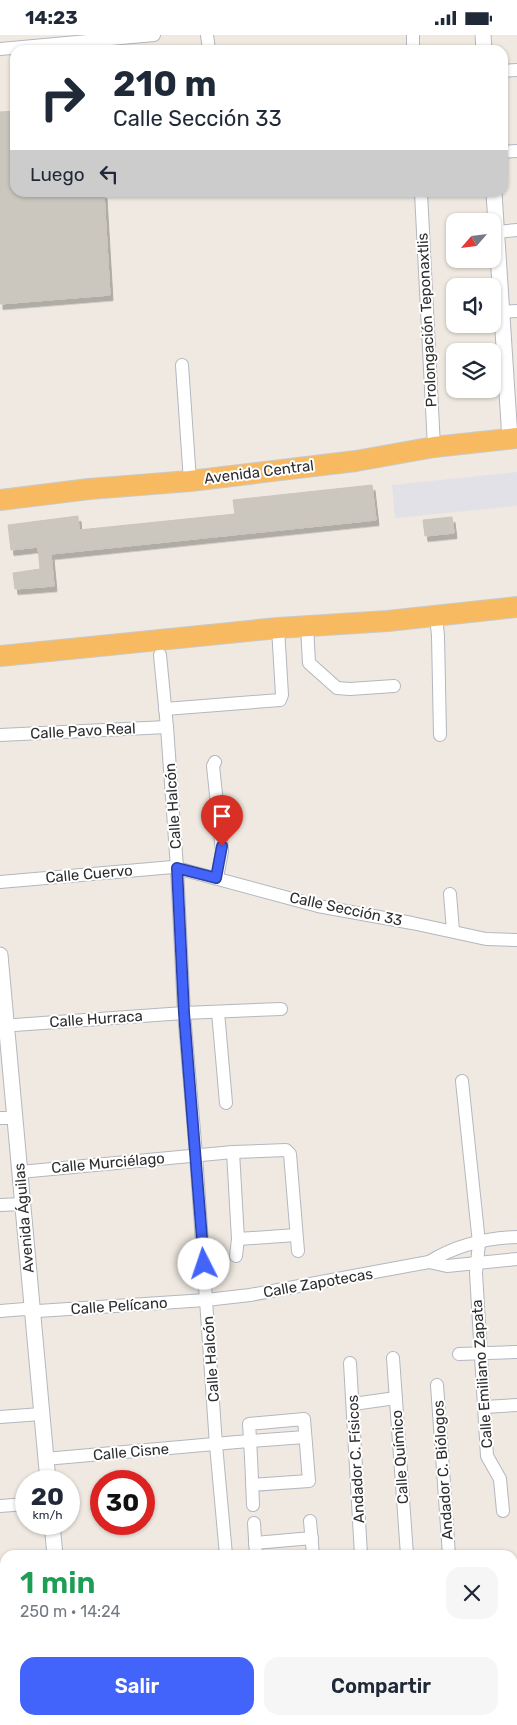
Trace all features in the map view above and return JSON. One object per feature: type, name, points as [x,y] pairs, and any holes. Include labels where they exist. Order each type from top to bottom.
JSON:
[{"type":"highway","name":"Avenida Central","points":[[0,500],[89,489],[190,481],[356,461],[434,447],[513,439]]},
{"type":"highway","points":[[0,656],[306,625],[436,616],[517,607]]},
{"type":"street","points":[[44,45],[154,35]]},
{"type":"street","name":"Prolongación Teponaxtlis","points":[[421,197],[434,447]]},
{"type":"street","points":[[494,197],[495,213]]},
{"type":"street","points":[[501,232],[517,230]]},
{"type":"street","points":[[501,260],[510,311],[513,439]]},
{"type":"street","points":[[182,365],[190,481]]},
{"type":"street","points":[[436,616],[439,645],[440,735]]},
{"type":"street","points":[[306,625],[309,663],[337,688],[394,686]]},
{"type":"street","points":[[165,709],[280,700],[282,695],[278,628]]},
{"type":"street","name":"Calle Halcón","points":[[160,655],[177,868],[184,1013],[226,1550]]},
{"type":"street","name":"Calle Pavo Real","points":[[0,735],[167,727]]},
{"type":"street","points":[[215,762],[213,766],[222,851],[216,878]]},
{"type":"street","name":"Calle Sección 33","points":[[177,868],[318,905],[486,939],[517,940]]},
{"type":"street","name":"Calle Cuervo","points":[[0,882],[177,868]]},
{"type":"street","points":[[450,894],[453,931]]},
{"type":"street","name":"Avenida Águilas","points":[[0,955],[8,1118],[20,1172],[46,1470]]},
{"type":"street","name":"Calle Hurraca","points":[[4,1026],[184,1013],[281,1009]]},
{"type":"street","points":[[218,1012],[226,1103]]},
{"type":"street","name":"Calle Emiliano Zapata","points":[[462,1081],[479,1243],[476,1273],[487,1456],[500,1479],[503,1511]]},
{"type":"street","name":"Calle Murciélago","points":[[20,1172],[233,1151],[284,1149],[289,1152],[296,1235]]},
{"type":"street","points":[[233,1151],[238,1239],[236,1256]]},
{"type":"street","points":[[0,1205],[23,1204]]},
{"type":"street","points":[[238,1239],[296,1235],[298,1251]]},
{"type":"street","name":"Calle Zapotecas","points":[[206,1300],[297,1287],[429,1262],[444,1253],[479,1243],[517,1237]]},
{"type":"street","name":"Calle Zapotecas","points":[[429,1262],[447,1266],[517,1259]]},
{"type":"street","name":"Calle Pelícano","points":[[0,1311],[24,1309],[38,1311],[206,1300]]},
{"type":"street","points":[[459,1354],[517,1352]]},
{"type":"street","name":"Calle Químico","points":[[393,1358],[407,1550]]},
{"type":"street","name":"Andador C. Físicos","points":[[350,1363],[362,1550]]},
{"type":"street","name":"Andador C. Biólogos","points":[[437,1385],[449,1550]]},
{"type":"street","points":[[353,1404],[396,1398]]},
{"type":"street","points":[[484,1407],[517,1405]]},
{"type":"street","points":[[0,1417],[41,1415]]},
{"type":"street","points":[[252,1485],[308,1481],[304,1419],[250,1424],[252,1485],[254,1505]]},
{"type":"street","name":"Calle Cisne","points":[[45,1459],[305,1437]]},
{"type":"street","points":[[0,1506],[15,1505]]},
{"type":"street","points":[[310,1521],[313,1550]]},
{"type":"street","points":[[254,1523],[255,1549],[312,1537]]},
{"type":"street","points":[[53,1535],[55,1550]]},
{"type":"shaded area","points":[[517,472],[517,506],[395,518],[392,485]]},
{"type":"building","points":[[10,111],[10,197],[104,197],[110,295],[0,304],[0,112]]},
{"type":"building","points":[[372,485],[376,520],[51,554],[54,586],[15,589],[13,573],[40,569],[38,547],[11,550],[8,525],[78,516],[79,530],[235,514],[233,500]]},
{"type":"building","points":[[452,517],[454,533],[425,536],[423,520]]},
{"type":"route","points":[[204,1264],[184,1013],[177,868],[216,878],[222,846]]}]
